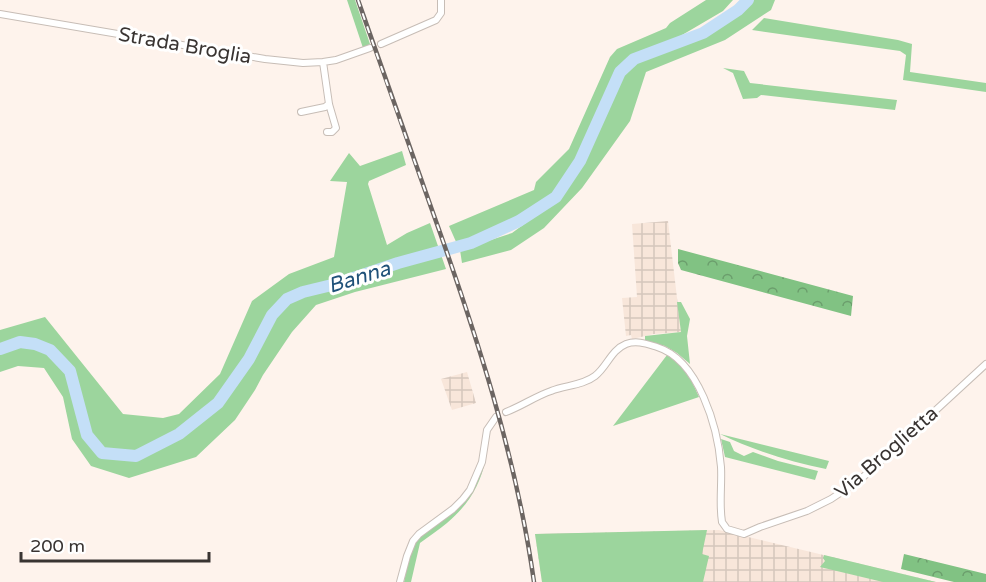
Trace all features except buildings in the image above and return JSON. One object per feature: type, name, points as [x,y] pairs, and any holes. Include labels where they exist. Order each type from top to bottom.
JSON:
[{"type":"street","points":[[381,44],[436,20],[441,13],[441,0]]},
{"type":"street","name":"Strada Broglia","points":[[0,14],[265,59],[303,63],[336,60],[370,48]]},
{"type":"street","points":[[323,62],[329,104],[336,128],[332,132],[327,132]]},
{"type":"street","points":[[301,112],[329,104]]},
{"type":"street","name":"Via Broglietta","points":[[506,412],[551,391],[593,378],[616,350],[625,345],[639,342],[667,351],[681,363],[704,398],[716,432],[721,469],[722,522],[727,528],[744,534],[820,505],[852,486],[986,364]]},
{"type":"street","points":[[400,582],[413,541],[453,509],[470,490],[482,462],[487,430],[491,421],[496,417]]},
{"type":"shaded area","points":[[668,221],[681,332],[654,334],[632,339],[631,335],[626,336],[622,298],[637,297],[632,224]]},
{"type":"shaded area","points":[[467,372],[476,403],[452,410],[441,379]]},
{"type":"shaded area","points":[[719,530],[936,582],[542,582],[535,534]]},
{"type":"green space","points":[[347,0],[355,0],[370,44],[363,48]]},
{"type":"green space","points":[[706,0],[733,0],[723,11],[677,38],[631,55],[618,71],[578,157],[556,191],[519,219],[457,244],[449,226],[534,190],[536,182],[569,149],[610,57],[617,49],[666,28],[670,23]]},
{"type":"green space","points":[[754,0],[775,0],[771,10],[725,40],[646,72],[630,121],[582,188],[544,228],[511,250],[462,263],[460,250],[512,233],[557,200],[582,165],[623,77],[635,63],[703,37],[739,14]]},
{"type":"green space","points":[[764,18],[912,44],[910,72],[986,83],[986,92],[903,80],[906,55],[900,51],[752,30]]},
{"type":"green space","points":[[723,68],[744,71],[750,83],[897,100],[895,110],[761,95],[757,98],[743,99],[733,73]]},
{"type":"green space","points":[[402,151],[406,165],[369,181],[368,184],[387,245],[430,223],[446,269],[355,292],[316,305],[292,332],[235,420],[196,457],[129,478],[91,466],[72,439],[63,397],[44,368],[18,366],[0,372],[0,330],[45,317],[123,414],[163,418],[179,414],[220,374],[252,301],[289,274],[334,257],[347,182],[330,181],[349,153],[360,166]]},
{"type":"green space","points":[[678,249],[853,296],[851,316],[681,270],[678,263]]},
{"type":"green space","points":[[677,302],[681,302],[690,319],[687,336],[690,364],[665,346],[645,341],[645,336],[681,332]]},
{"type":"green space","points":[[667,355],[687,373],[699,397],[613,426]]},
{"type":"green space","points":[[720,434],[829,461],[826,469],[799,463]]},
{"type":"green space","points":[[721,439],[730,442],[734,451],[744,456],[753,452],[818,471],[815,480],[725,457]]},
{"type":"green space","points":[[486,458],[472,494],[455,516],[420,543],[411,582],[404,582],[411,548],[420,535],[469,493]]},
{"type":"green space","points":[[707,530],[702,554],[709,556],[703,582],[542,582],[535,534]]},
{"type":"green space","points":[[904,554],[986,574],[986,582],[954,582],[901,569]]},
{"type":"green space","points":[[824,555],[936,582],[883,582],[820,567],[825,561]]},
{"type":"waterway","name":"Banna","points":[[0,349],[20,342],[35,344],[50,350],[70,371],[87,435],[102,453],[136,456],[179,434],[218,403],[249,359],[272,315],[287,299],[398,263],[471,243],[519,221],[556,197],[580,161],[620,72],[634,59],[703,33],[738,10],[748,0]]},
{"type":"railway","points":[[358,0],[448,255],[492,393],[517,487],[534,582]]}]
